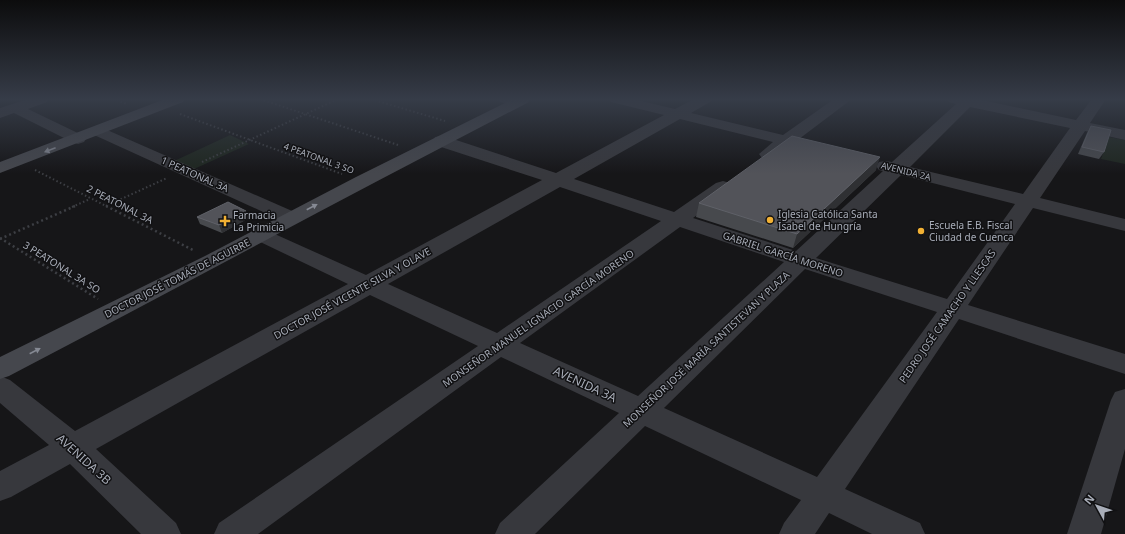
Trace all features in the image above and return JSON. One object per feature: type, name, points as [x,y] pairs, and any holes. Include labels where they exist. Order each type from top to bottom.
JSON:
[{"type":"street","points":[[47,124],[78,139]]},
{"type":"street","points":[[0,168],[115,124]]},
{"type":"street","name":"DOCTOR JOSÉ TOMÁS DE AGUIRRE","points":[[0,369],[214,261],[362,181],[475,124]]},
{"type":"street","name":"DOCTOR JOSÉ VICENTE SILVA Y OLAVE","points":[[0,487],[659,124]]},
{"type":"street","points":[[717,124],[815,148]]},
{"type":"street","name":"MONSEÑOR MANUEL IGNACIO GARCÍA MORENO","points":[[231,534],[678,220],[809,124]]},
{"type":"street","name":"MONSEÑOR JOSÉ MARÍA SANTISTEVAN Y PLAZA","points":[[512,534],[896,168],[939,124]]},
{"type":"street","points":[[1071,124],[1125,135]]},
{"type":"street","name":"PEDRO JOSÉ CAMACHO Y LLESCAS","points":[[796,534],[1080,126]]},
{"type":"street","name":"1 PEATONAL 3A","points":[[98,131],[292,218]]},
{"type":"street","name":"GABRIEL GARCÍA MORENO","points":[[441,141],[800,260],[1125,364]]},
{"type":"street","name":"AVENIDA 2A","points":[[866,161],[1125,225]]},
{"type":"street","name":"AVENIDA 3A","points":[[261,235],[908,534]]},
{"type":"street","name":"AVENIDA 3B","points":[[0,387],[73,447],[164,534]]},
{"type":"street","points":[[1084,534],[1125,400]]},
{"type":"path","name":"4 PEATONAL 3 SO","points":[[206,124],[362,181]]},
{"type":"path","points":[[106,206],[284,124]]},
{"type":"path","points":[[335,124],[419,152]]},
{"type":"path","points":[[454,124],[468,128]]},
{"type":"path","name":"2 PEATONAL 3A","points":[[19,162],[214,261]]},
{"type":"path","points":[[0,239],[91,199]]},
{"type":"path","name":"3 PEATONAL 3A SO","points":[[0,239],[116,310]]},
{"type":"shaded area","points":[[230,135],[249,144],[192,170],[172,162]]},
{"type":"shaded area","points":[[1109,137],[1125,140],[1125,164],[1101,159]]},
{"type":"building","points":[[1091,126],[1111,130],[1104,152],[1082,147]]},
{"type":"building","points":[[792,136],[880,157],[797,234],[699,203]]},
{"type":"building","points":[[228,202],[246,211],[219,225],[197,217]]},
{"type":"place","name":"Iglesia Católica Santa Isabel de Hungría","points":[[770,220]]},
{"type":"place","name":"Farmacia La Primicia","points":[[225,221]]},
{"type":"place","name":"Escuela E.B. Fiscal Ciudad de Cuenca","points":[[921,231]]}]
